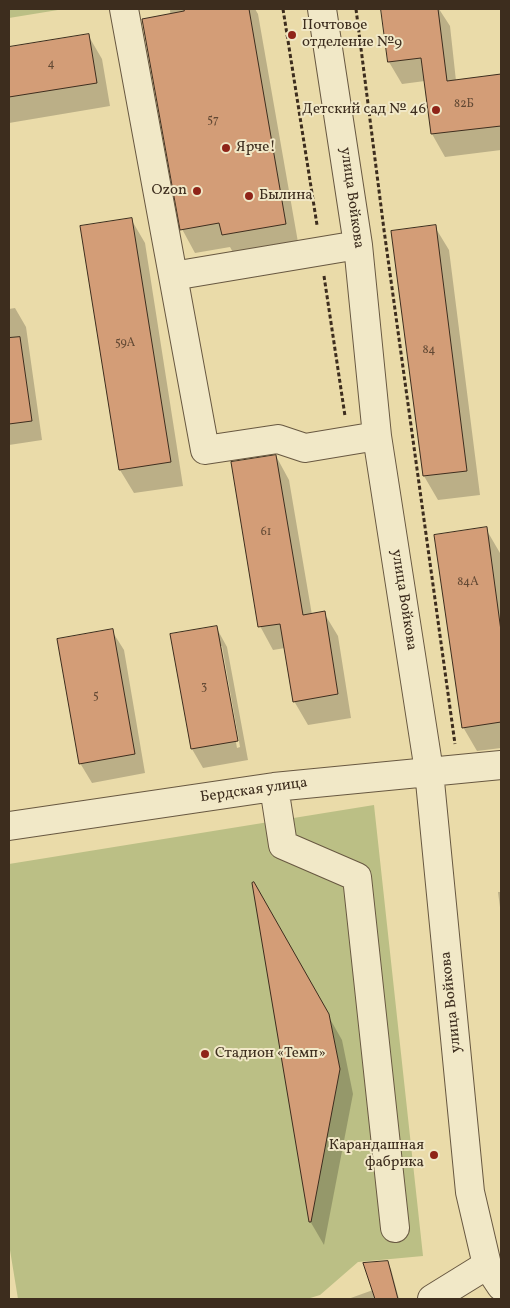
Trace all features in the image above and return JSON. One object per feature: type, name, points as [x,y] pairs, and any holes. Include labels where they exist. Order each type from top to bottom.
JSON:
[{"type":"street","points":[[124,9],[205,450],[278,439],[305,448],[378,436]]},
{"type":"street","name":"улица Войкова","points":[[322,9],[358,245],[378,436],[429,771],[470,1192],[494,1276]]},
{"type":"street","points":[[173,276],[358,245]]},
{"type":"street","name":"Бердская улица","points":[[9,826],[274,787],[501,765]]},
{"type":"street","points":[[274,787],[283,846],[358,878],[395,1228]]},
{"type":"street","points":[[432,1299],[494,1276]]},
{"type":"path","points":[[356,9],[384,230],[459,770]]},
{"type":"green space","points":[[9,9],[64,9],[9,18]]},
{"type":"green space","name":"Стадион «Темп»","points":[[374,805],[423,1256],[358,1262],[320,1295],[307,1299],[18,1299],[9,1244],[9,864]]},
{"type":"building","points":[[184,9],[249,9],[286,224],[222,235],[219,223],[180,230],[142,19],[184,11]]},
{"type":"building","points":[[381,9],[438,9],[447,81],[501,74],[501,126],[431,134],[421,58],[388,62]]},
{"type":"building","points":[[89,34],[97,83],[9,97],[9,47]]},
{"type":"building","points":[[132,218],[171,462],[119,470],[80,226]]},
{"type":"building","points":[[436,225],[467,471],[423,476],[391,231]]},
{"type":"building","points":[[20,337],[32,421],[9,424],[9,338]]},
{"type":"building","points":[[276,455],[303,615],[325,611],[338,694],[293,702],[280,624],[258,627],[231,462]]},
{"type":"building","points":[[487,527],[501,631],[501,722],[462,728],[434,535]]},
{"type":"building","points":[[217,626],[238,741],[191,749],[170,634]]},
{"type":"building","points":[[113,629],[135,754],[79,764],[57,639]]},
{"type":"building","points":[[254,882],[329,1014],[340,1069],[311,1222],[309,1222],[252,883]]},
{"type":"building","points":[[388,1261],[398,1299],[375,1299],[363,1263]]},
{"type":"place","name":"Почтовое отделение №9","points":[[292,35]]},
{"type":"place","name":"Детский сад № 46","points":[[436,110]]},
{"type":"place","name":"Ярче!","points":[[226,148]]},
{"type":"place","name":"Ozon","points":[[197,191]]},
{"type":"place","name":"Былина","points":[[249,196]]},
{"type":"place","name":"Стадион «Темп»","points":[[205,1054]]},
{"type":"place","name":"Карандашная фабрика","points":[[434,1155]]}]
